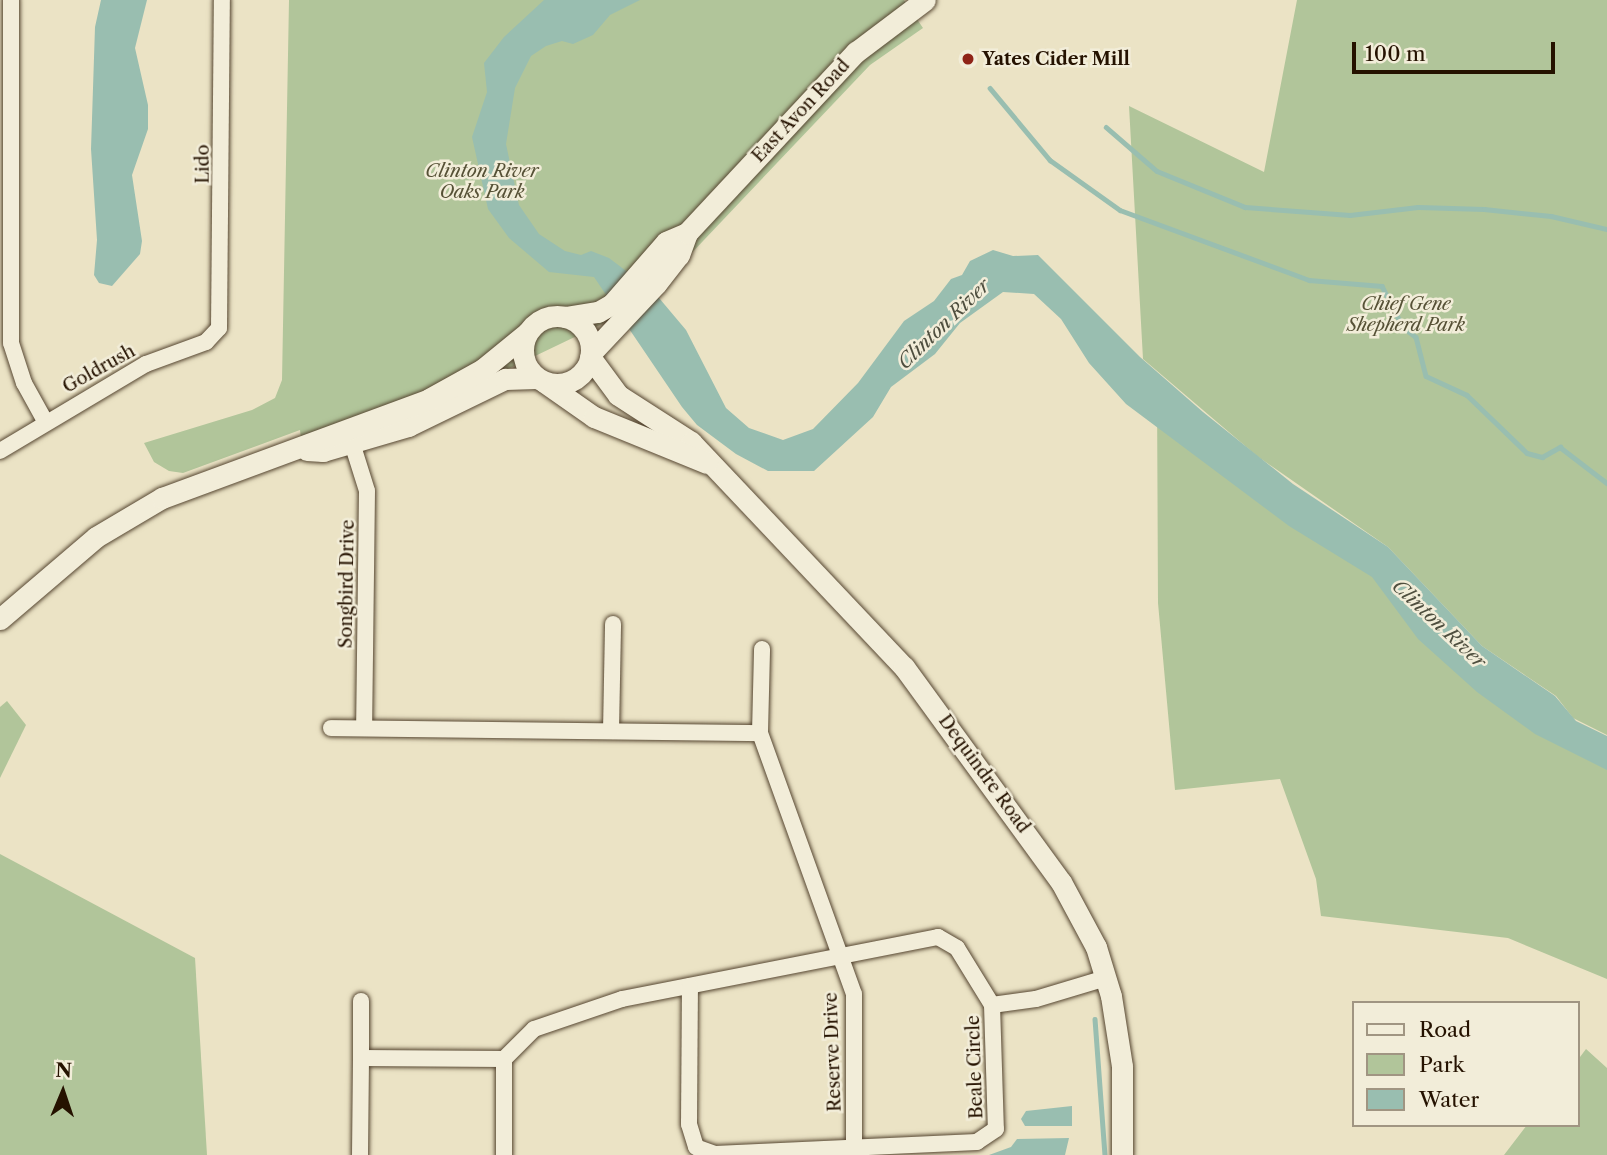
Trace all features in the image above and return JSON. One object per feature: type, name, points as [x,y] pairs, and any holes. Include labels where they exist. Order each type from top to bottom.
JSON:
[{"type":"main road","name":"East Avon Road","points":[[565,317],[604,309],[679,255],[687,233],[856,52],[925,0]]},
{"type":"main road","name":"East Avon Road","points":[[591,355],[618,328],[650,276]]},
{"type":"main road","points":[[0,619],[96,537],[128,517],[224,474],[301,450],[320,437],[393,414],[453,387],[543,319],[565,317],[585,330],[591,355],[573,381],[505,379],[408,426],[323,451],[301,450]]},
{"type":"main road","points":[[527,333],[523,357],[540,380]]},
{"type":"main road","name":"Dequindre Road","points":[[591,355],[611,389],[691,442],[707,463],[752,504],[904,667],[1060,882],[1096,947],[1107,978],[1122,1066],[1122,1155]]},
{"type":"main road","name":"Dequindre Road","points":[[540,380],[594,417],[707,463]]},
{"type":"street","points":[[10,0],[11,343],[24,383],[45,421]]},
{"type":"street","name":"Lido","points":[[219,328],[222,0]]},
{"type":"street","name":"Goldrush","points":[[0,451],[45,421],[146,364],[206,342],[219,328]]},
{"type":"street","name":"Songbird Drive","points":[[352,443],[367,491],[364,728]]},
{"type":"street","points":[[611,731],[613,624]]},
{"type":"street","points":[[331,728],[760,733],[762,649]]},
{"type":"street","name":"Reserve Drive","points":[[760,733],[854,994],[854,1147]]},
{"type":"street","name":"Beale Circle","points":[[938,937],[957,948],[992,1005],[996,1129],[977,1142],[715,1154],[696,1147],[689,1124],[690,986],[841,956],[938,937]]},
{"type":"street","points":[[992,1005],[1036,999],[1107,978]]},
{"type":"street","points":[[504,1155],[504,1059],[534,1029],[622,999],[690,986]]},
{"type":"street","points":[[360,1155],[361,1001]]},
{"type":"street","points":[[361,1058],[504,1059]]},
{"type":"green space","name":"Clinton River Oaks Park","points":[[289,0],[904,0],[923,28],[870,65],[685,260],[608,321],[412,415],[301,439],[300,430],[183,473],[169,471],[154,462],[144,443],[252,410],[275,398],[282,380]]},
{"type":"green space","name":"Chief Gene Shepherd Park","points":[[1297,0],[1607,0],[1607,735],[1573,718],[1556,696],[1482,646],[1388,547],[1257,456],[1143,359],[1129,106],[1264,172]]},
{"type":"green space","points":[[1157,390],[1607,754],[1607,979],[1508,938],[1321,916],[1316,879],[1280,779],[1175,790],[1158,603]]},
{"type":"green space","points":[[7,701],[26,725],[0,778],[0,707]]},
{"type":"green space","points":[[0,854],[195,958],[207,1155],[0,1155]]},
{"type":"green space","points":[[1586,1049],[1607,1068],[1607,1155],[1504,1155],[1525,1127],[1579,1127],[1579,1058]]},
{"type":"water","points":[[101,0],[147,0],[135,48],[148,105],[148,129],[132,175],[142,241],[140,254],[112,286],[99,283],[94,275],[97,240],[91,149],[95,27]]},
{"type":"water","name":"Clinton River","points":[[544,0],[640,0],[610,15],[593,35],[573,44],[562,41],[546,46],[531,56],[515,88],[506,144],[519,205],[539,234],[565,251],[581,255],[591,251],[609,258],[654,292],[686,330],[726,408],[749,428],[783,440],[813,429],[858,383],[904,321],[934,301],[951,279],[962,275],[970,261],[993,250],[1013,256],[1038,255],[1140,357],[1203,412],[1293,484],[1388,547],[1482,646],[1555,696],[1576,721],[1607,736],[1607,770],[1535,734],[1477,692],[1418,639],[1372,577],[1289,526],[1126,404],[1089,363],[1061,319],[1034,294],[1003,292],[960,323],[935,354],[891,387],[873,417],[814,471],[768,471],[736,454],[697,425],[682,407],[594,277],[549,272],[509,238],[488,209],[472,137],[487,92],[484,63],[504,37]]},
{"type":"water","points":[[1072,1106],[1072,1126],[1025,1126],[1021,1119],[1026,1111]]},
{"type":"water","points":[[1069,1138],[1065,1155],[989,1155],[1011,1147],[1017,1139]]},
{"type":"waterway","points":[[990,88],[1050,160],[1120,210],[1309,280],[1382,286],[1403,327],[1416,337],[1426,376],[1467,395],[1527,453],[1542,457],[1560,447],[1607,483]]},
{"type":"waterway","points":[[1106,127],[1157,171],[1245,207],[1350,215],[1418,207],[1484,209],[1551,216],[1607,229]]},
{"type":"waterway","points":[[1095,1019],[1105,1155]]},
{"type":"place","name":"Yates Cider Mill","points":[[968,59]]}]
